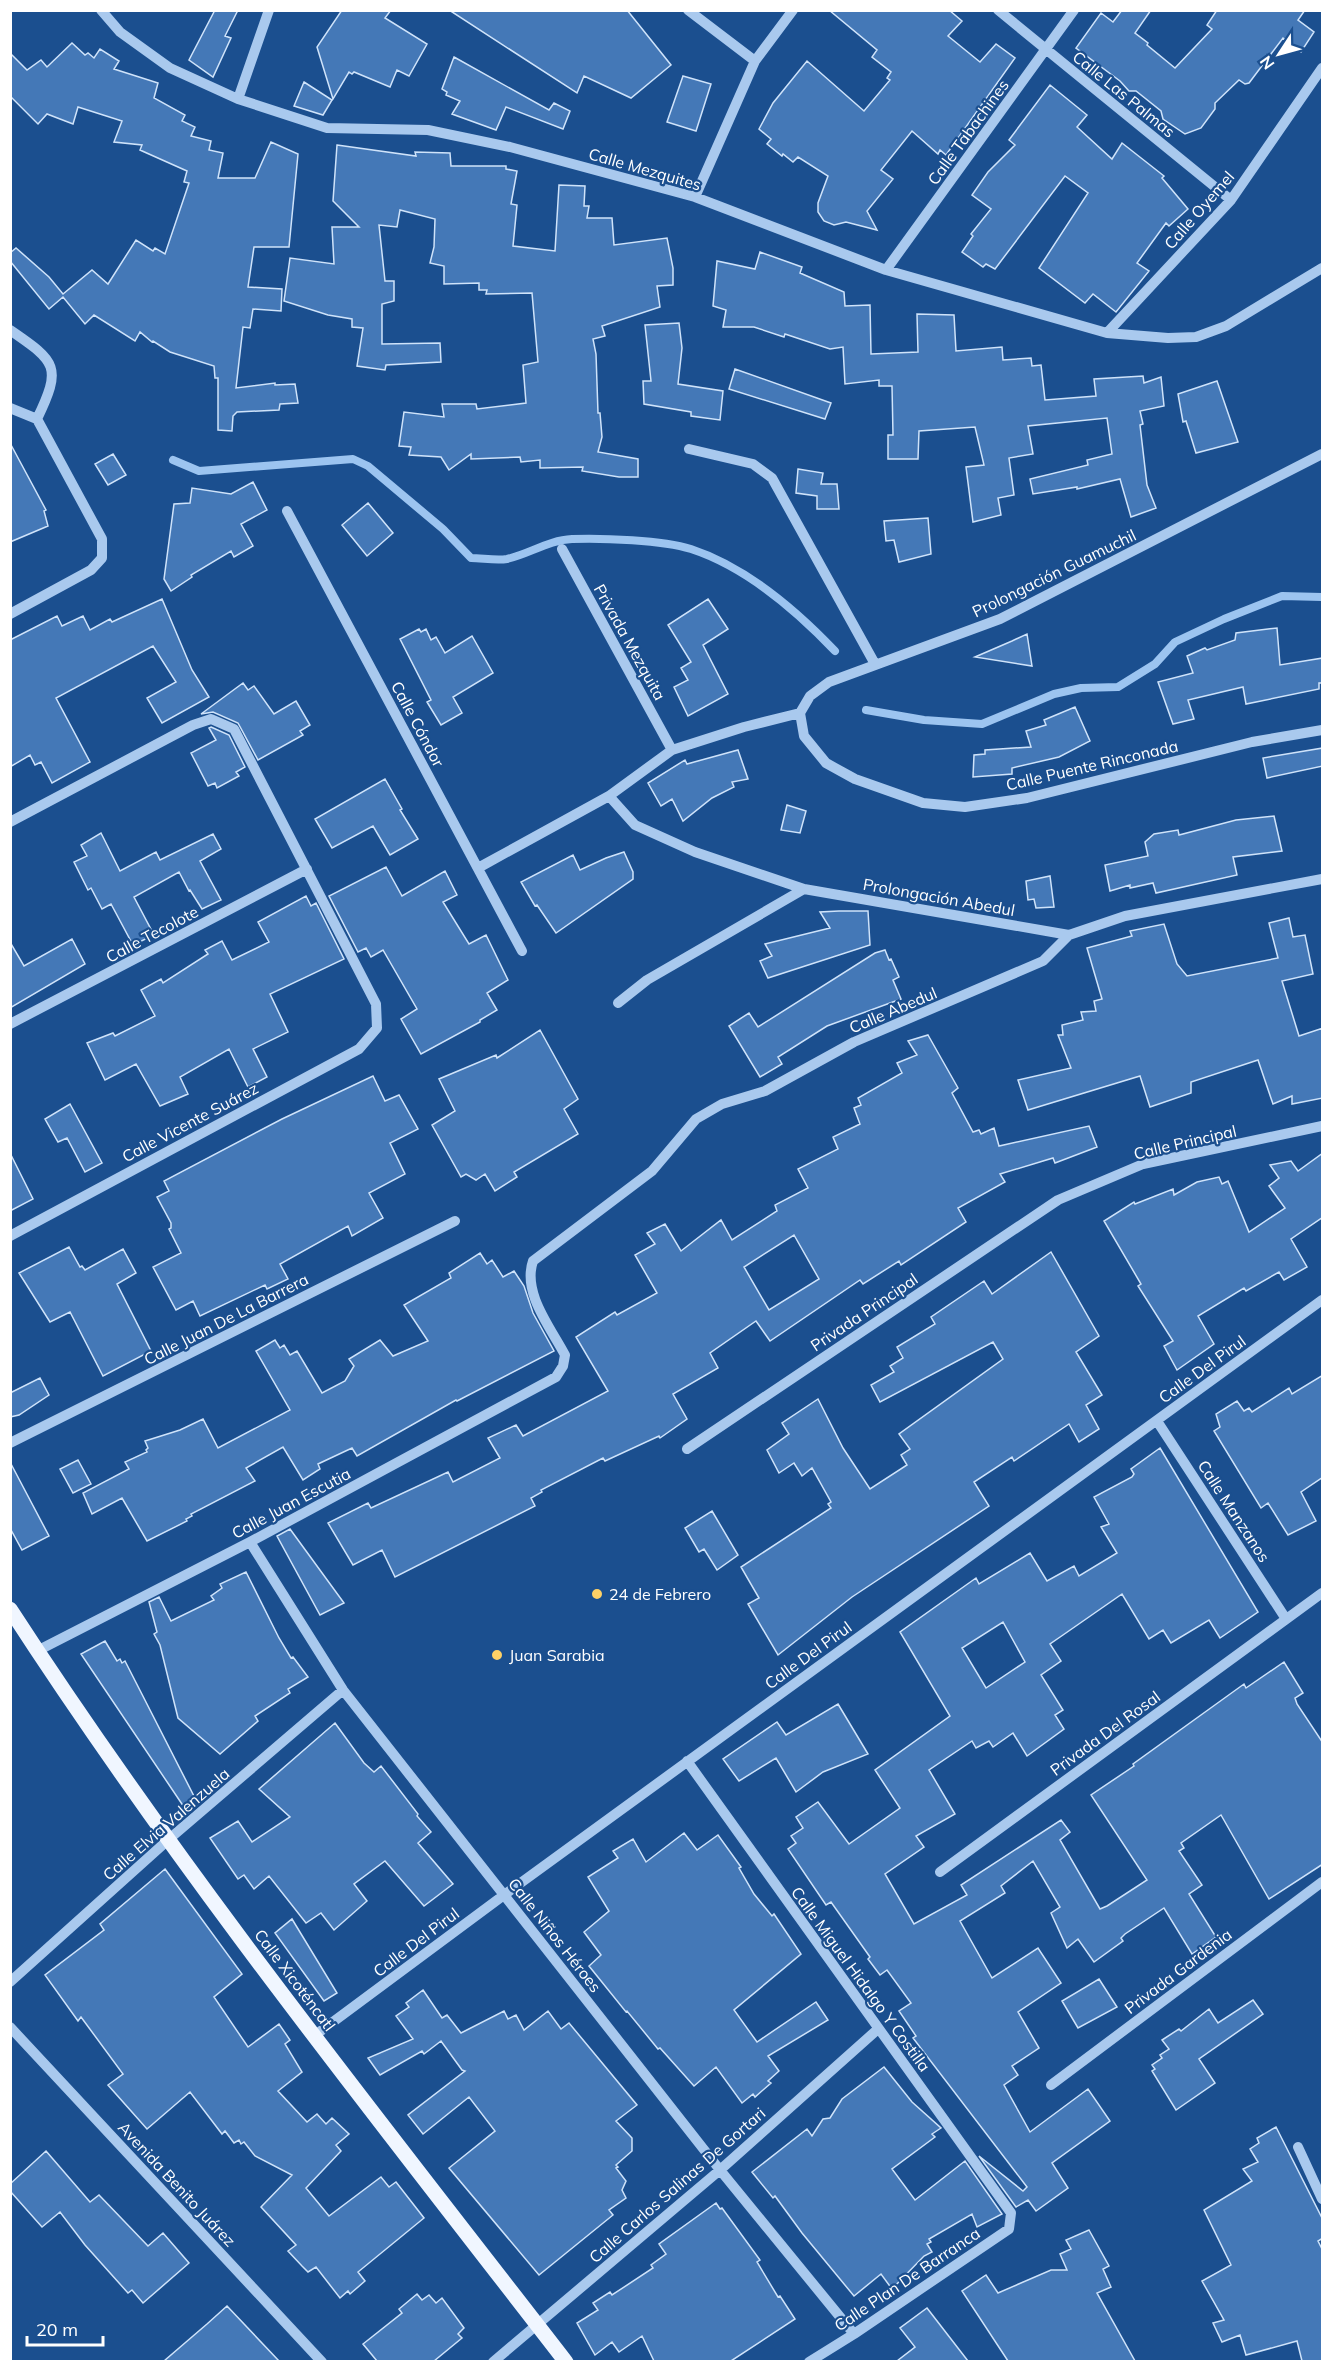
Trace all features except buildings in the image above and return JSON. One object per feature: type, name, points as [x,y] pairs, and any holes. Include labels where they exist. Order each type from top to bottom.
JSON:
[{"type":"main road","name":"Calle Xicoténcatl","points":[[10,1609],[168,1840],[315,2036],[566,2361]]},
{"type":"street","name":"Calle Mezquites","points":[[101,10],[120,32],[170,68],[238,99],[327,128],[428,130],[510,147],[695,197],[886,270],[1107,333],[1168,338],[1196,337],[1226,326],[1323,268]]},
{"type":"street","points":[[238,99],[269,10]]},
{"type":"street","points":[[688,10],[755,61]]},
{"type":"street","points":[[695,197],[755,61],[793,10]]},
{"type":"street","name":"Calle Las Palmas","points":[[998,10],[1231,200]]},
{"type":"street","name":"Calle Tabachines","points":[[886,270],[1074,10]]},
{"type":"street","name":"Calle Oyemel","points":[[1107,333],[1231,200],[1323,68]]},
{"type":"street","points":[[10,330],[42,352],[54,372],[51,390],[37,419]]},
{"type":"street","points":[[10,614],[91,570],[102,558],[102,539],[37,419],[13,408]]},
{"type":"street","points":[[690,448],[753,464],[772,478],[875,664]]},
{"type":"street","name":"Prolongación Guamuchil","points":[[800,713],[810,696],[828,682],[1000,619],[1323,454]]},
{"type":"street","name":"Calle Cóndor","points":[[287,511],[522,951]]},
{"type":"street","name":"Privada Mezquita","points":[[562,549],[672,750]]},
{"type":"street","points":[[478,868],[609,796],[672,750],[744,727],[800,713]]},
{"type":"street","name":"Calle Puente Rinconada","points":[[800,713],[804,736],[826,763],[855,779],[923,803],[965,807],[1027,798],[1252,742],[1323,730]]},
{"type":"street","points":[[10,822],[193,726],[211,719],[234,729],[307,869]]},
{"type":"street","name":"Prolongación Abedul","points":[[609,796],[635,825],[695,852],[804,888],[1069,935]]},
{"type":"street","name":"Calle Tecolote","points":[[10,1024],[307,869]]},
{"type":"street","name":"Calle Vicente Suárez","points":[[10,1236],[359,1048],[377,1028],[376,1004],[307,869]]},
{"type":"street","name":"Calle Abedul","points":[[556,1377],[563,1366],[566,1355],[533,1294],[529,1272],[533,1261],[652,1171],[696,1119],[722,1104],[765,1091],[854,1042],[1043,961],[1069,935],[1125,916],[1323,879]]},
{"type":"street","points":[[618,1004],[647,980],[804,888]]},
{"type":"street","name":"Calle Principal","points":[[1058,1200],[1143,1164],[1323,1126]]},
{"type":"street","name":"Privada Principal","points":[[687,1449],[1058,1200]]},
{"type":"street","name":"Calle Juan De La Barrera","points":[[10,1443],[455,1221]]},
{"type":"street","name":"Calle Del Pirul","points":[[315,2036],[687,1761],[1323,1300]]},
{"type":"street","name":"Calle Juan Escutia","points":[[37,1651],[250,1542],[556,1377]]},
{"type":"street","name":"Calle Manzanos","points":[[1157,1421],[1286,1618]]},
{"type":"street","name":"Calle Niños Héroes","points":[[250,1542],[343,1690],[720,2170],[854,2334]]},
{"type":"street","name":"Privada Del Rosal","points":[[940,1872],[1323,1593]]},
{"type":"street","name":"Calle Elvia Valenzuela","points":[[10,1982],[168,1840],[343,1690]]},
{"type":"street","name":"Calle Miguel Hidalgo Y Costilla","points":[[687,1761],[1011,2213]]},
{"type":"street","name":"Privada Gardenia","points":[[1051,2085],[1323,1882]]},
{"type":"street","name":"Avenida Benito Juárez","points":[[10,2027],[322,2361]]},
{"type":"street","name":"Calle Carlos Salinas De Gortari","points":[[493,2361],[720,2170],[878,2029]]},
{"type":"street","points":[[1298,2147],[1323,2199]]},
{"type":"street","name":"Calle Plan De Barranca","points":[[809,2361],[854,2334],[1008,2229],[1011,2213]]},
{"type":"waterway","points":[[173,460],[199,471],[353,459],[368,466],[443,529],[471,558],[507,559],[555,542],[572,539],[616,539],[691,549],[731,567],[769,591],[804,620],[835,651]]},
{"type":"waterway","points":[[866,710],[924,720],[982,724],[1054,694],[1081,688],[1118,687],[1155,664],[1175,642],[1282,596],[1322,597]]},
{"type":"place","name":"24 de Febrero","points":[[597,1594]]},
{"type":"place","name":"Juan Sarabia","points":[[497,1655]]}]
